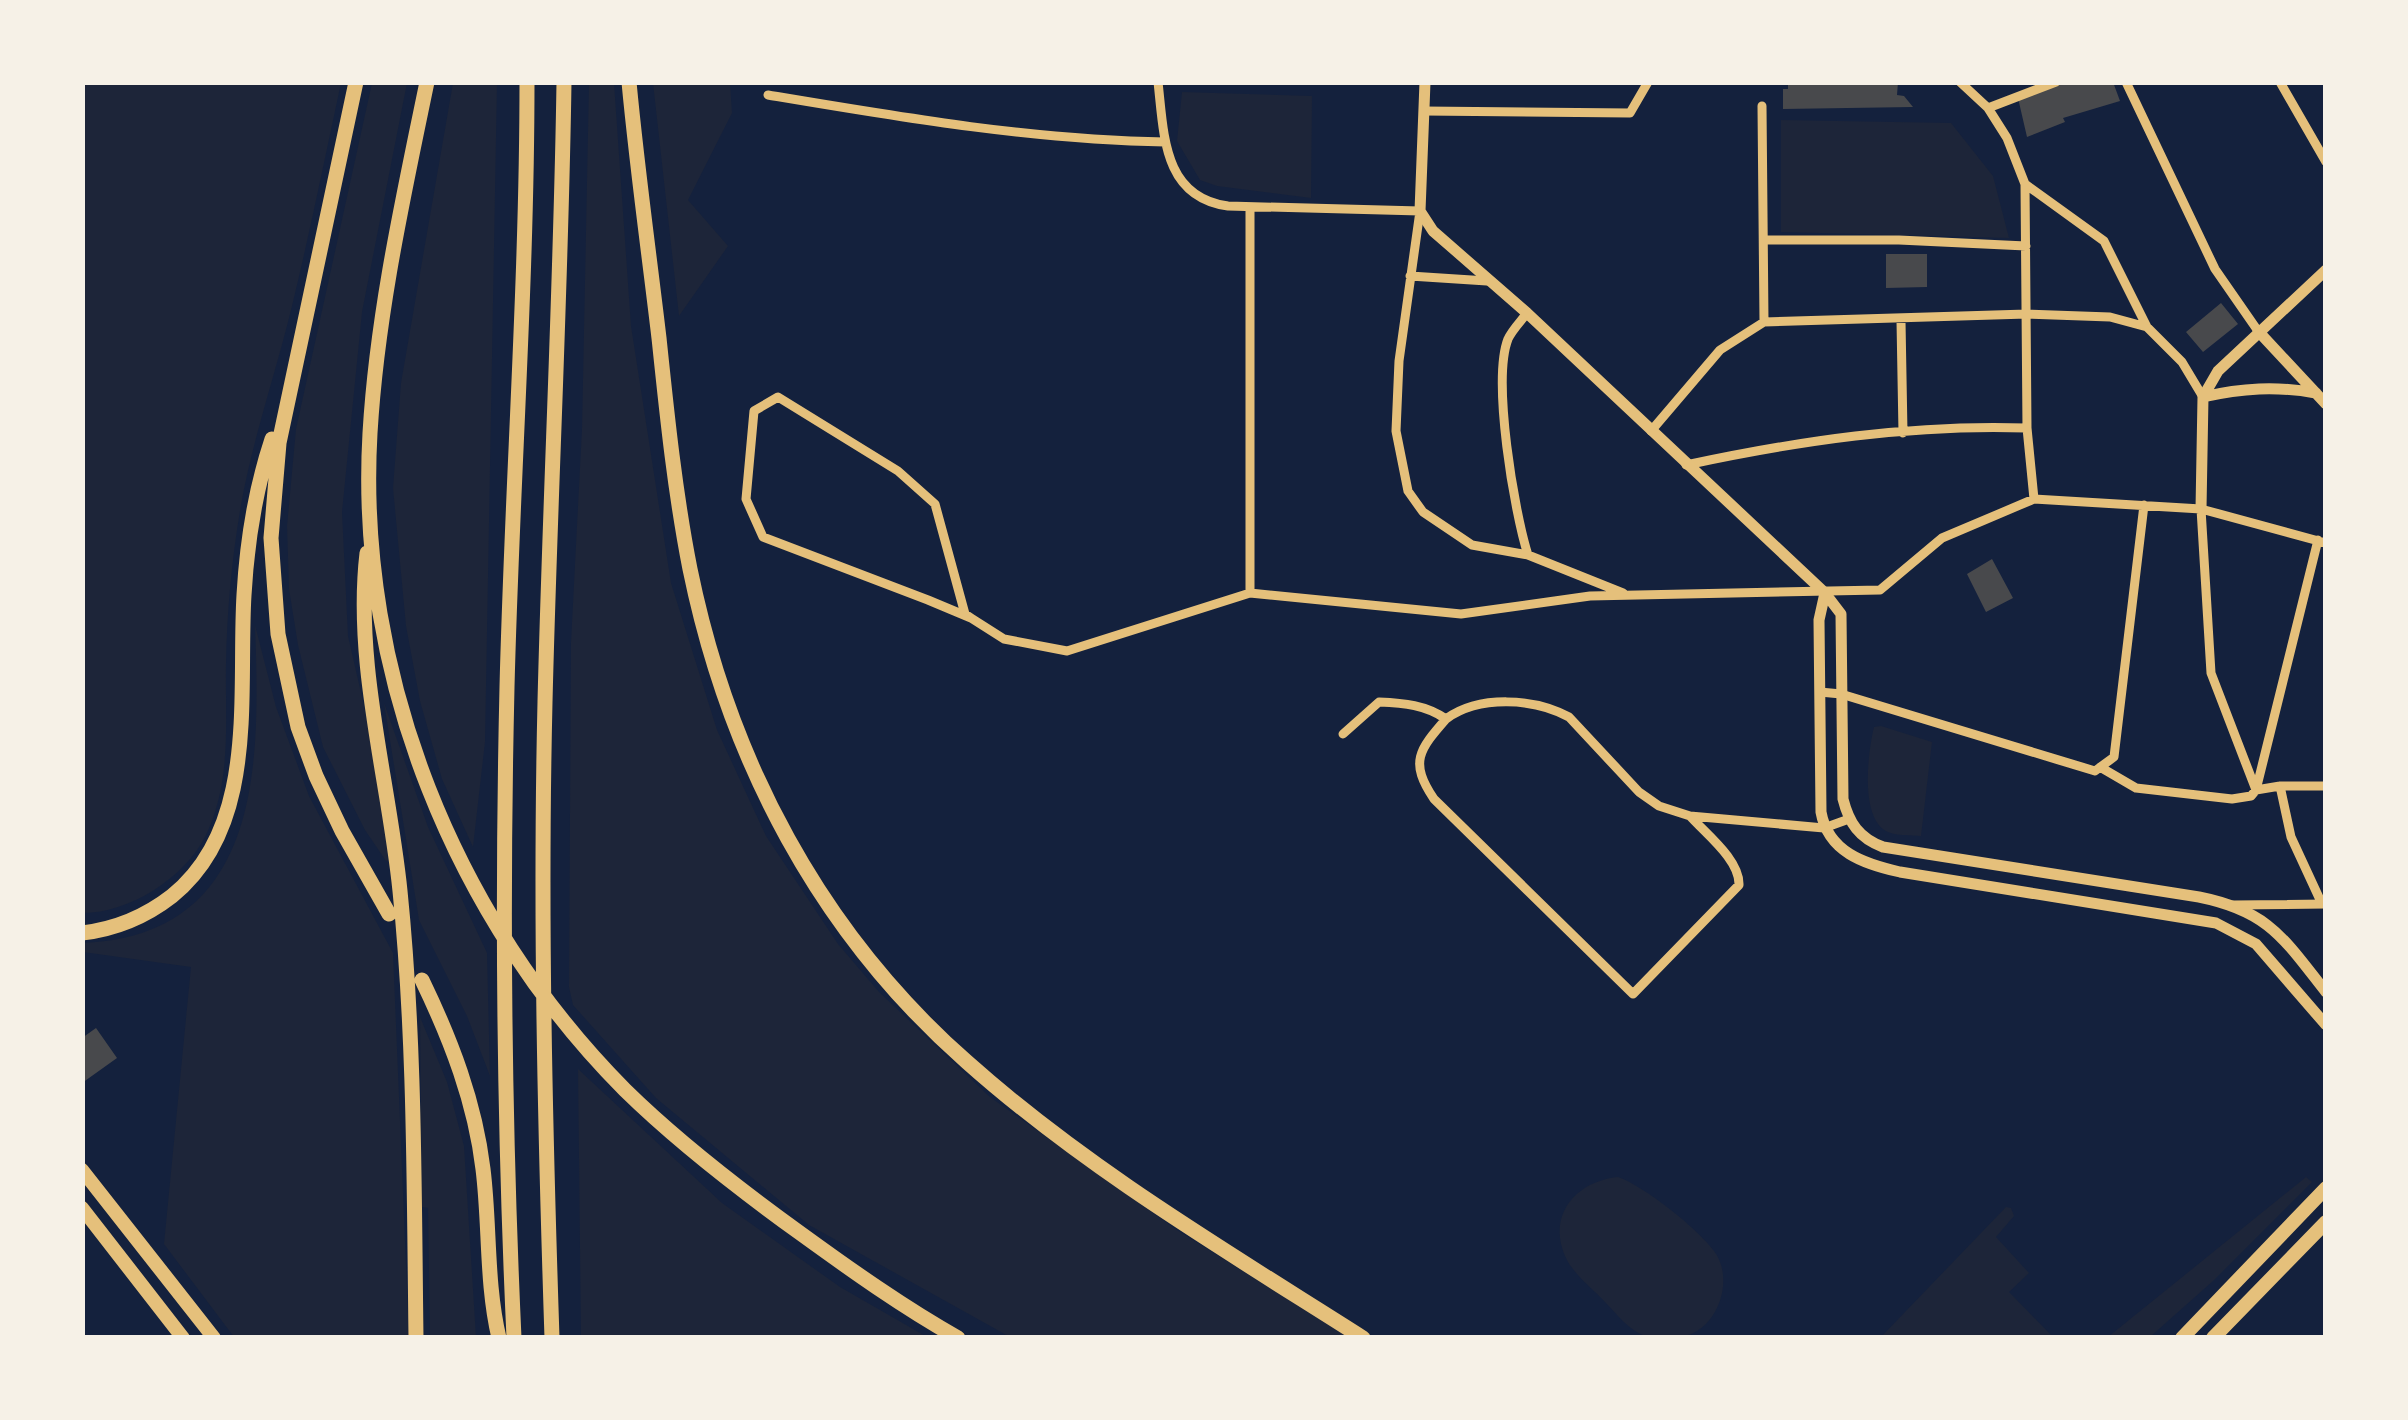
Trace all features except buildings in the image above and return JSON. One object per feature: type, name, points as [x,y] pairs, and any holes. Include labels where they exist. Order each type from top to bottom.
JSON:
[{"type":"highway","points":[[356,82],[290,388],[272,494],[272,555],[281,651],[298,727],[316,776],[389,914]]},
{"type":"highway","points":[[427,82],[399,219],[370,432],[376,578],[391,670],[422,772],[468,877],[529,974],[648,1112],[746,1194],[958,1338]]},
{"type":"highway","points":[[514,1338],[504,897],[507,686],[523,321],[526,82]]},
{"type":"highway","points":[[552,1338],[543,826],[562,268],[564,82]]},
{"type":"highway","points":[[630,82],[666,402],[690,569],[739,737],[762,793],[792,849],[868,960],[902,1000],[976,1070],[1044,1125],[1130,1186],[1362,1338]]},
{"type":"highway","points":[[82,933],[126,924],[152,912],[197,870],[212,851],[222,828],[235,774],[250,530],[270,442],[290,388]]},
{"type":"highway","points":[[371,519],[363,618],[393,831],[406,964],[416,1338]]},
{"type":"highway","points":[[422,980],[458,1062],[474,1118],[483,1167],[499,1338]]},
{"type":"main road","points":[[82,1170],[214,1338]]},
{"type":"main road","points":[[2182,1338],[2326,1188]]},
{"type":"main road","points":[[82,1208],[184,1338]]},
{"type":"main road","points":[[2212,1338],[2326,1222]]},
{"type":"street","points":[[1158,82],[1165,142],[1176,172],[1192,195],[1209,203],[1250,207],[1420,211]]},
{"type":"street","points":[[1425,82],[1420,211],[1399,361],[1396,431],[1408,492],[1423,512],[1472,545],[1528,555],[1625,594]]},
{"type":"street","points":[[1424,111],[1630,113],[1648,82]]},
{"type":"street","points":[[1960,82],[1988,108],[2007,138],[2024,184],[2027,428],[2034,499]]},
{"type":"street","points":[[1988,108],[2056,82]]},
{"type":"street","points":[[2126,82],[2215,269],[2258,331],[2326,404]]},
{"type":"street","points":[[2280,82],[2326,162]]},
{"type":"street","points":[[768,96],[920,120],[1126,142],[1165,142]]},
{"type":"street","points":[[1762,106],[1764,322]]},
{"type":"street","points":[[2024,184],[2104,241],[2147,327],[2182,362],[2203,397]]},
{"type":"street","points":[[1250,207],[1250,593]]},
{"type":"street","points":[[1420,211],[1450,249],[1526,313],[1825,594],[1841,614],[1843,800],[1861,835],[1883,846],[2233,905],[2324,904],[2291,837],[2280,786]]},
{"type":"street","points":[[1764,240],[1899,240],[2026,246]]},
{"type":"street","points":[[2256,790],[2212,672],[2201,509],[2203,397],[2218,371],[2326,270]]},
{"type":"street","points":[[1410,276],[1486,281]]},
{"type":"street","points":[[1526,313],[1509,338],[1501,376],[1516,517],[1528,555]]},
{"type":"street","points":[[1651,431],[1720,350],[1764,322],[2027,314],[2110,317],[2147,327]]},
{"type":"street","points":[[1901,320],[1903,432]]},
{"type":"street","points":[[2203,397],[2242,388],[2285,387],[2316,393]]},
{"type":"street","points":[[971,618],[762,537],[746,499],[754,411],[778,396],[898,471],[935,504],[965,614],[1004,639],[1067,651],[1250,593],[1461,614],[1625,594],[1825,594],[1880,590],[1942,538],[2034,499],[2201,509],[2322,542],[2256,790],[2251,796],[2232,799],[2136,788],[2100,768]]},
{"type":"street","points":[[1686,465],[1767,448],[1855,436],[1968,426],[2027,428]]},
{"type":"street","points":[[1820,692],[1841,694],[2095,772],[2114,757],[2144,506]]},
{"type":"street","points":[[1825,594],[1819,620],[1824,828],[1842,850],[1872,866],[2198,918],[2229,928],[2268,955],[2326,1025]]},
{"type":"street","points":[[1344,734],[1379,702],[1433,710],[1446,719]]},
{"type":"street","points":[[1690,816],[1734,864],[1739,885],[1633,994],[1434,799],[1420,778],[1419,761],[1427,740],[1446,719],[1474,705],[1525,703],[1554,709],[1568,717],[1638,792],[1660,806],[1690,816],[1824,828],[1849,818]]},
{"type":"street","points":[[2256,790],[2326,786]]},
{"type":"street","points":[[2233,905],[2272,927],[2326,992]]},
{"type":"shaded area","points":[[82,83],[341,83],[299,278],[241,505],[228,624],[225,751],[214,814],[197,851],[170,879],[137,900],[83,913]]},
{"type":"shaded area","points":[[372,83],[407,83],[362,312],[342,512],[348,636],[367,719],[389,860],[386,861],[365,830],[323,747],[298,645],[289,589],[287,526],[296,429]]},
{"type":"shaded area","points":[[453,83],[497,83],[485,742],[473,847],[442,779],[420,701],[406,626],[393,488],[401,383]]},
{"type":"shaded area","points":[[589,83],[614,83],[631,326],[671,583],[717,730],[766,836],[838,944],[879,992],[990,1097],[1177,1230],[1348,1337],[1010,1337],[809,1225],[656,1098],[573,1005],[569,987],[571,642],[582,429]]},
{"type":"shaded area","points":[[653,83],[730,83],[732,113],[688,200],[728,246],[679,316]]},
{"type":"shaded area","points":[[1182,92],[1312,96],[1311,198],[1217,186],[1200,180],[1177,141]]},
{"type":"shaded area","points":[[1781,120],[1951,123],[1993,176],[2009,238],[1781,232]]},
{"type":"shaded area","points":[[255,625],[276,707],[309,796],[393,953],[409,1337],[234,1337],[164,1244],[191,967],[83,952],[82,943],[142,933],[187,909],[218,875],[239,832],[250,784],[256,731]]},
{"type":"shaded area","points":[[384,703],[428,827],[487,953],[490,1076],[467,1016],[419,920]]},
{"type":"shaded area","points":[[1874,727],[1932,742],[1921,836],[1888,832],[1873,814],[1868,784],[1870,752]]},
{"type":"shaded area","points":[[420,1017],[447,1082],[464,1146],[476,1337],[430,1337],[428,1208],[422,1207]]},
{"type":"shaded area","points":[[578,1069],[722,1203],[840,1287],[927,1337],[581,1337]]},
{"type":"shaded area","points":[[1618,1177],[1669,1209],[1718,1258],[1723,1274],[1720,1300],[1710,1320],[1692,1334],[1664,1338],[1639,1333],[1583,1280],[1565,1256],[1560,1226],[1569,1202],[1590,1185]]},
{"type":"shaded area","points":[[2306,1177],[2312,1182],[2213,1281],[2150,1337],[2108,1337]]},
{"type":"shaded area","points":[[2006,1207],[2011,1208],[2014,1216],[1996,1237],[2029,1273],[2009,1292],[2053,1337],[1881,1337]]}]
